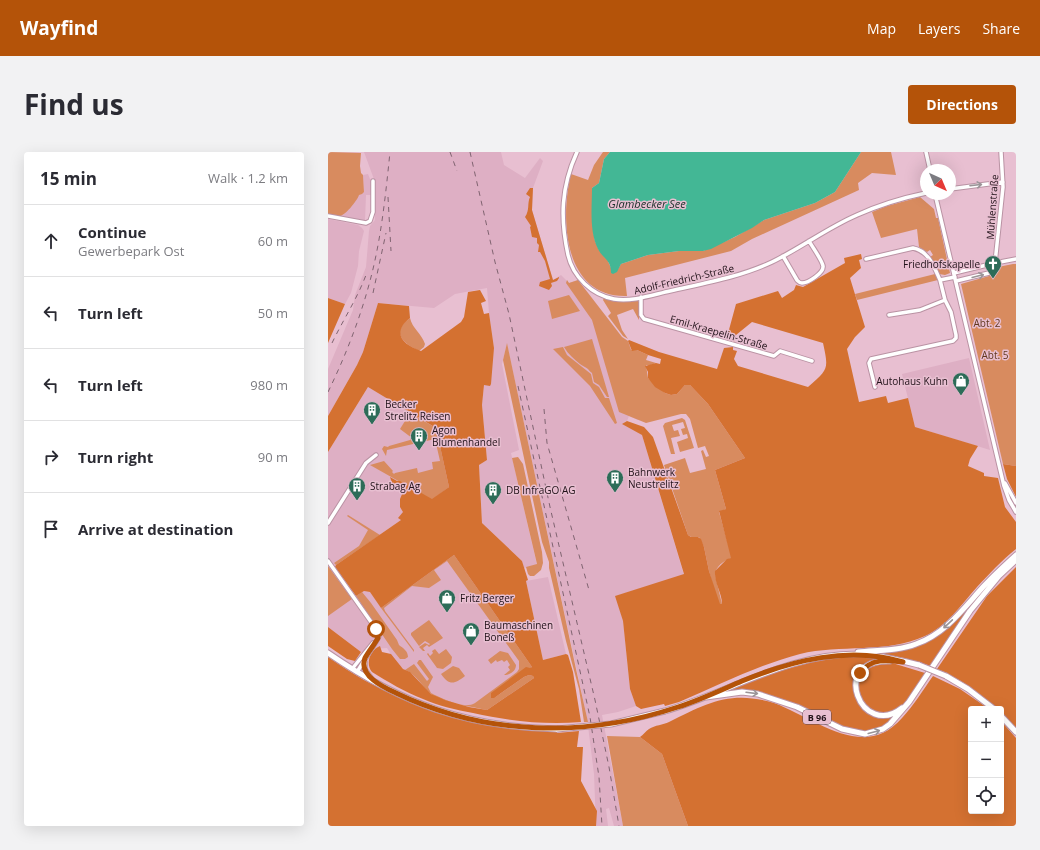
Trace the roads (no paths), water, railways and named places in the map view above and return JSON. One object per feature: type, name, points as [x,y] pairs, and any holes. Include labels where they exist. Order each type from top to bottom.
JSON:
[{"type":"main road","name":"B 96","points":[[328,653],[375,683],[422,705],[470,720],[510,726],[557,729],[611,724],[665,711],[794,663],[822,657],[903,648],[915,645],[944,628],[961,612],[983,586],[1016,555]]},
{"type":"main road","name":"B 96","points":[[970,611],[999,576],[1016,560]]},
{"type":"main road","name":"B 96","points":[[706,696],[742,692],[758,694],[797,707],[842,729],[865,734],[875,732],[890,724],[909,702],[975,602],[1000,570]]},
{"type":"main road","name":"B 96","points":[[842,655],[879,656],[919,665],[946,676],[968,689],[990,706]]},
{"type":"main road","name":"B 96","points":[[903,662],[881,660],[869,664],[860,673],[855,691],[859,701],[866,708],[880,715],[895,713],[909,702]]},
{"type":"main road","points":[[1004,719],[1016,732]]},
{"type":"street","name":"Adolf-Friedrich-Straße","points":[[577,152],[566,181],[563,200],[564,230],[572,267],[586,284],[602,295],[618,300],[641,298],[737,276],[783,256],[845,220],[865,211],[920,194]]},
{"type":"street","points":[[926,152],[929,164]]},
{"type":"street","name":"Mühlenstraße","points":[[995,263],[1003,182],[1001,152]]},
{"type":"street","points":[[328,216],[366,223],[370,221],[373,212],[373,181]]},
{"type":"street","points":[[956,188],[974,184],[1003,182]]},
{"type":"street","points":[[936,200],[1006,494],[1016,512]]},
{"type":"street","points":[[783,256],[796,280],[805,282],[819,274],[822,271],[823,266],[809,241]]},
{"type":"street","points":[[866,259],[913,248],[920,249],[926,254],[940,280],[945,300],[951,312],[956,335],[956,338],[953,341],[871,359],[869,363],[874,386]]},
{"type":"street","points":[[940,280],[995,263],[1016,259]]},
{"type":"street","points":[[956,281],[989,273],[995,263]]},
{"type":"street","name":"Emil-Kraepelin-Straße","points":[[641,298],[641,315],[644,319],[774,356],[780,352],[812,361]]},
{"type":"street","points":[[889,315],[923,309],[945,300]]},
{"type":"street","points":[[328,522],[366,462],[376,455]]},
{"type":"street","points":[[999,464],[1005,483],[1016,503]]},
{"type":"street","points":[[328,561],[376,629],[378,636],[365,660],[354,671]]},
{"type":"street","points":[[354,671],[365,651],[377,640]]},
{"type":"street","points":[[365,660],[366,670],[375,683]]},
{"type":"water","name":"Glambecker See","points":[[610,152],[861,152],[835,192],[815,203],[764,220],[752,228],[711,249],[703,251],[679,251],[648,255],[621,264],[617,272],[613,274],[611,273],[610,265],[598,249],[592,227],[592,188],[599,183],[604,159]]},
{"type":"railway","points":[[328,392],[354,332],[369,285],[381,226],[390,152]]},
{"type":"railway","points":[[450,152],[457,171]]},
{"type":"railway","points":[[470,152],[495,262],[509,314],[550,507],[595,700],[609,767],[619,826]]},
{"type":"railway","points":[[388,197],[391,251]]},
{"type":"railway","points":[[373,293],[386,233]]},
{"type":"railway","points":[[332,343],[366,275]]},
{"type":"railway","points":[[518,386],[590,717],[599,777],[602,826]]},
{"type":"railway","points":[[544,409],[547,443],[589,590]]},
{"type":"place","name":"Friedhofskapelle","points":[[993,279]]},
{"type":"place","name":"Autohaus Kuhn","points":[[961,396]]},
{"type":"place","name":"Becker Strelitz Reisen","points":[[372,425]]},
{"type":"place","name":"Agon Blumenhandel","points":[[419,451]]},
{"type":"place","name":"Bahnwerk Neustrelitz","points":[[615,493]]},
{"type":"place","name":"Strabag Ag","points":[[357,501]]},
{"type":"place","name":"DB InfraGO AG","points":[[493,505]]},
{"type":"place","name":"Fritz Berger","points":[[447,613]]},
{"type":"place","name":"Baumaschinen Boneß","points":[[471,646]]},
{"type":"park label","name":"Abt. 2","points":[[987,323]]},
{"type":"park label","name":"Abt. 5","points":[[995,355]]}]
